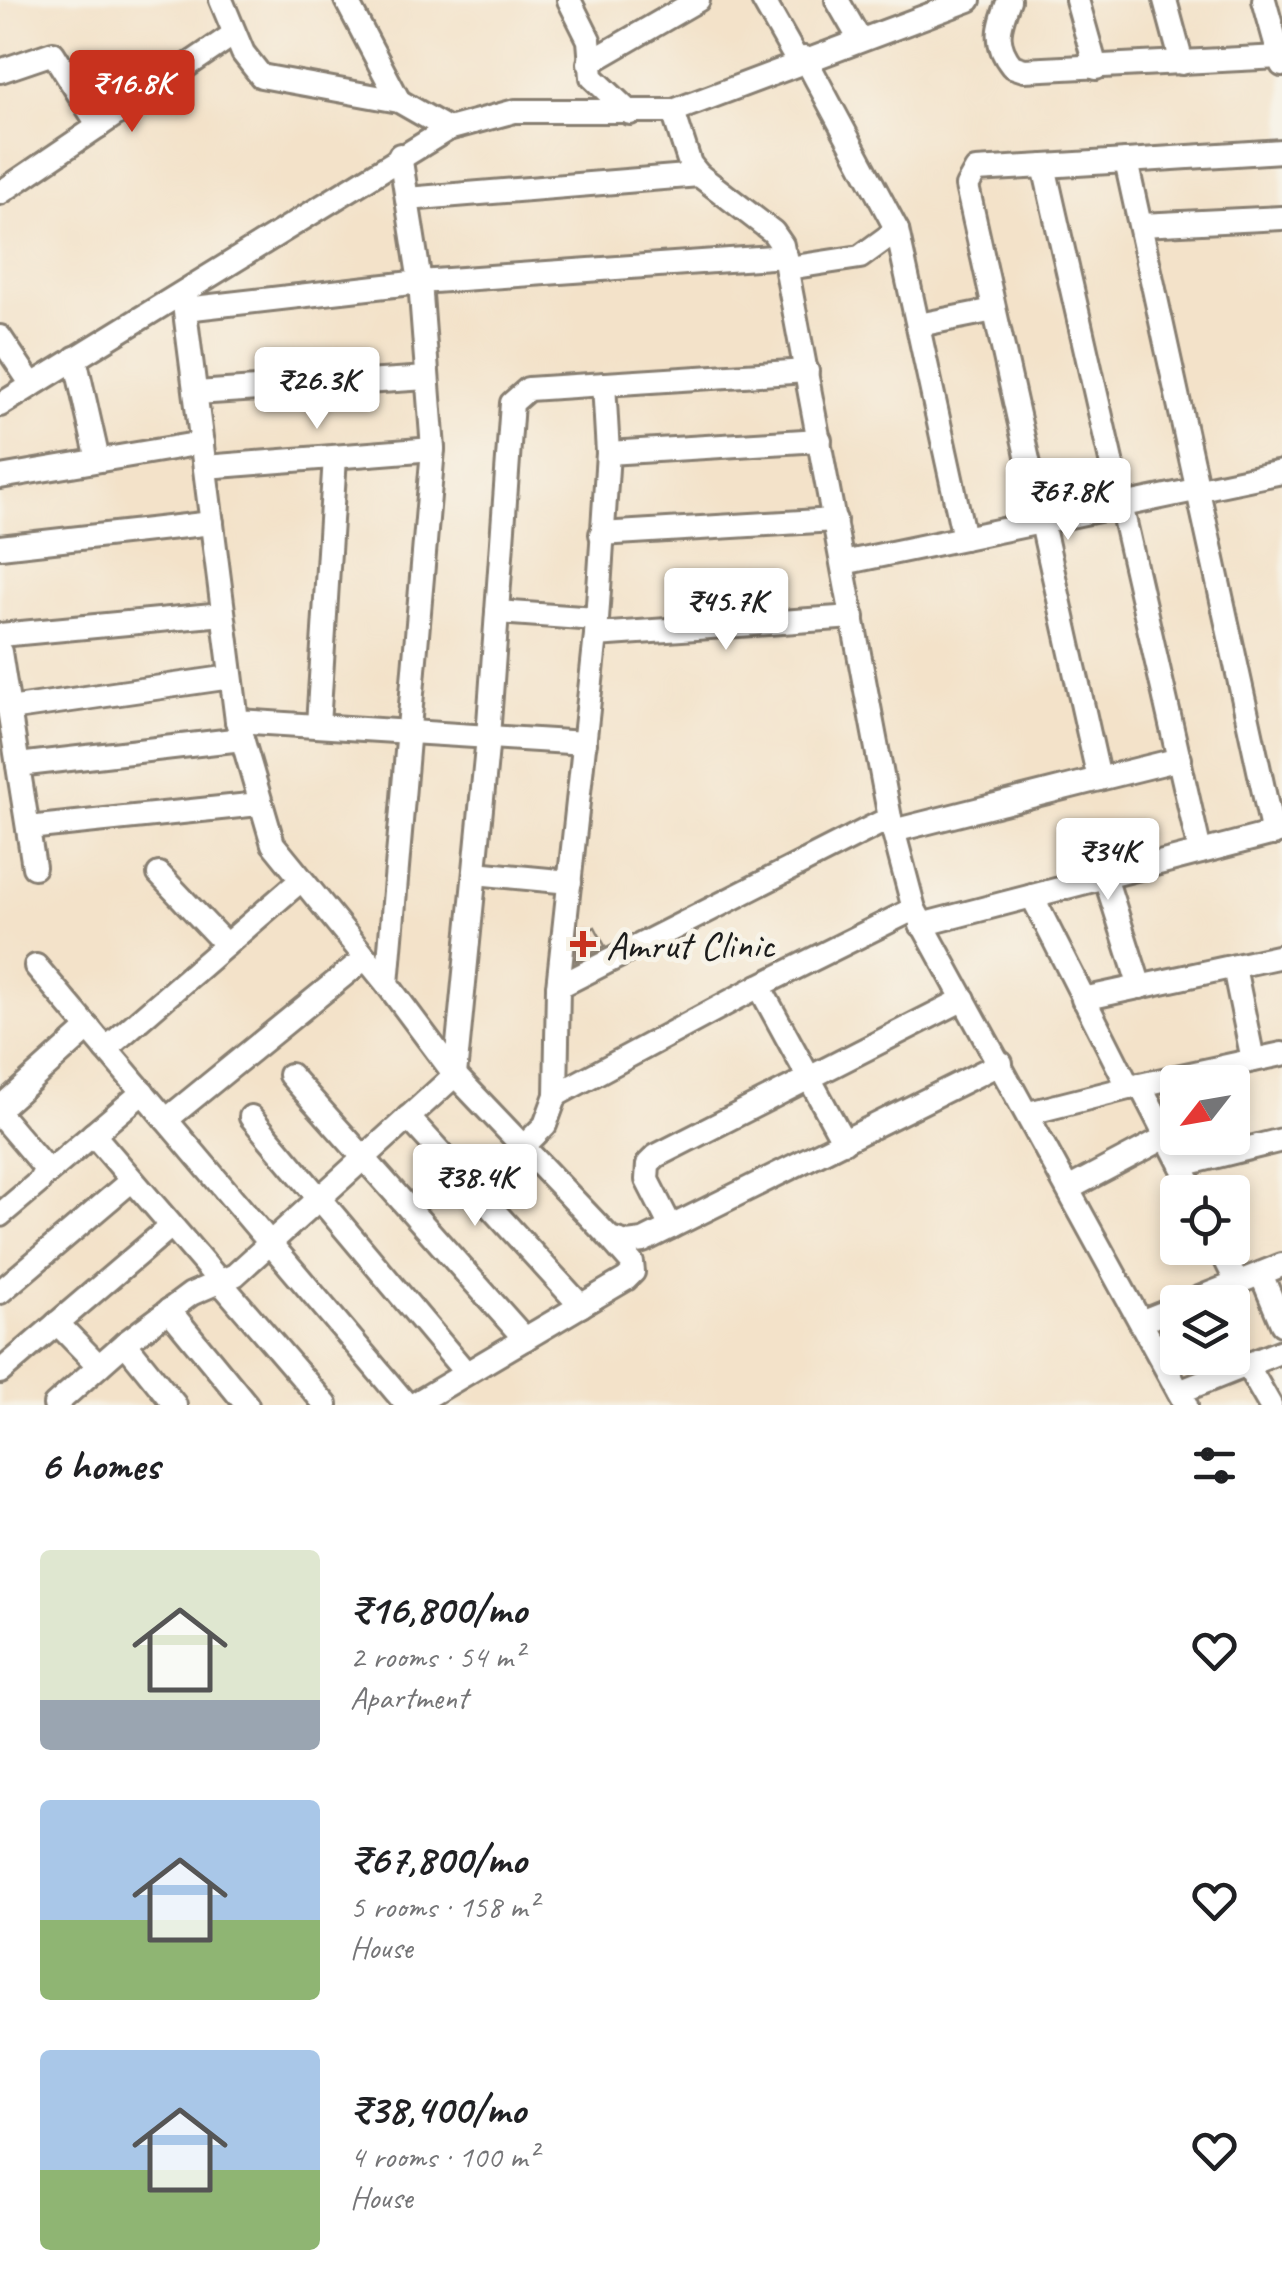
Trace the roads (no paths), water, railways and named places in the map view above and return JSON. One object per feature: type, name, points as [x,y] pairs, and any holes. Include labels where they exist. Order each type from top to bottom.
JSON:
[{"type":"street","points":[[346,0],[399,101]]},
{"type":"street","points":[[569,0],[589,40],[589,63],[597,85],[630,114]]},
{"type":"street","points":[[589,63],[698,0]]},
{"type":"street","points":[[763,0],[802,60],[897,230],[964,538]]},
{"type":"street","points":[[837,0],[860,40]]},
{"type":"street","points":[[0,404],[75,358],[184,300],[400,155],[448,129],[514,111],[673,112],[860,40],[908,10],[969,0]]},
{"type":"street","points":[[1010,0],[999,26],[999,44],[1012,66],[1096,68],[1281,61],[1264,0]]},
{"type":"street","points":[[1077,0],[1096,68]]},
{"type":"street","points":[[1165,0],[1182,63]]},
{"type":"street","points":[[225,2],[234,34],[262,76],[399,101],[448,129]]},
{"type":"street","points":[[0,193],[234,34]]},
{"type":"street","points":[[0,71],[53,53],[99,126]]},
{"type":"street","points":[[673,112],[690,164],[698,175],[774,232],[787,262],[892,824],[917,917],[1183,1398],[1227,1375]]},
{"type":"street","points":[[1099,779],[994,310],[968,176],[976,170],[1282,151]]},
{"type":"street","points":[[387,984],[432,449],[420,282],[400,155]]},
{"type":"street","points":[[556,1095],[758,986],[917,917],[1032,896],[1277,832],[1126,161]]},
{"type":"street","points":[[1044,166],[1200,852]]},
{"type":"street","points":[[407,200],[698,175]]},
{"type":"street","points":[[1140,225],[1282,218]]},
{"type":"street","points":[[184,300],[860,257],[897,230]]},
{"type":"street","points":[[36,966],[410,1405],[633,1272],[632,1263],[526,1144],[455,1075],[273,844],[240,730],[231,677],[184,300]]},
{"type":"street","points":[[919,324],[994,310]]},
{"type":"street","points":[[0,337],[32,385]]},
{"type":"street","points":[[75,358],[98,460]]},
{"type":"street","points":[[55,1405],[169,1310],[204,1286],[222,1282],[272,1244],[455,1075],[488,737],[512,402],[528,388],[807,371]]},
{"type":"street","points":[[196,394],[427,378]]},
{"type":"street","points":[[526,1144],[545,1125],[556,1095],[558,987],[596,627],[608,453],[604,384]]},
{"type":"street","points":[[608,453],[820,440]]},
{"type":"street","points":[[0,476],[98,460],[204,455],[336,456],[432,449]]},
{"type":"street","points":[[318,726],[336,456]]},
{"type":"street","points":[[843,564],[1282,472]]},
{"type":"street","points":[[601,534],[835,520]]},
{"type":"street","points":[[0,546],[212,523]]},
{"type":"street","points":[[497,612],[596,627],[853,618]]},
{"type":"street","points":[[0,634],[224,614]]},
{"type":"street","points":[[0,652],[7,722],[34,867]]},
{"type":"street","points":[[7,722],[231,677]]},
{"type":"street","points":[[18,765],[240,730],[318,726],[585,743]]},
{"type":"street","points":[[558,987],[892,824],[1180,759]]},
{"type":"street","points":[[28,828],[259,804]]},
{"type":"street","points":[[475,873],[570,882]]},
{"type":"street","points":[[159,874],[226,944]]},
{"type":"street","points":[[1105,877],[1140,986]]},
{"type":"street","points":[[106,1048],[301,880]]},
{"type":"street","points":[[1032,896],[1083,998],[1160,1127]]},
{"type":"street","points":[[1083,998],[1282,956]]},
{"type":"street","points":[[166,1120],[365,958]]},
{"type":"street","points":[[1234,966],[1253,1060]]},
{"type":"street","points":[[758,986],[844,1142]]},
{"type":"street","points":[[671,1226],[648,1180],[648,1164],[964,998]]},
{"type":"street","points":[[45,1175],[43,1162],[3,1122],[89,1028]]},
{"type":"street","points":[[1028,1113],[1282,1054]]},
{"type":"street","points":[[610,1238],[627,1243],[642,1241],[1001,1063]]},
{"type":"street","points":[[290,1075],[525,1339]]},
{"type":"street","points":[[0,1215],[144,1092]]},
{"type":"street","points":[[408,1116],[581,1306]]},
{"type":"street","points":[[251,1117],[466,1374]]},
{"type":"street","points":[[93,1134],[326,1405]]},
{"type":"street","points":[[1070,1188],[1160,1140]]},
{"type":"street","points":[[1181,1166],[1280,1144]]},
{"type":"street","points":[[1175,1155],[1186,1175]]},
{"type":"street","points":[[0,1292],[132,1180]]},
{"type":"street","points":[[0,1372],[172,1226]]},
{"type":"street","points":[[1228,1265],[1237,1283]]},
{"type":"street","points":[[1232,1285],[1271,1269],[1282,1324]]},
{"type":"street","points":[[169,1310],[247,1405]]},
{"type":"street","points":[[1143,1322],[1160,1315]]},
{"type":"street","points":[[57,1323],[99,1366]]},
{"type":"street","points":[[125,1343],[175,1405]]},
{"type":"street","points":[[1250,1363],[1282,1351]]},
{"type":"street","points":[[1250,1372],[1270,1405]]},
{"type":"place","name":"Amrut Clinic","points":[[583,944]]}]
